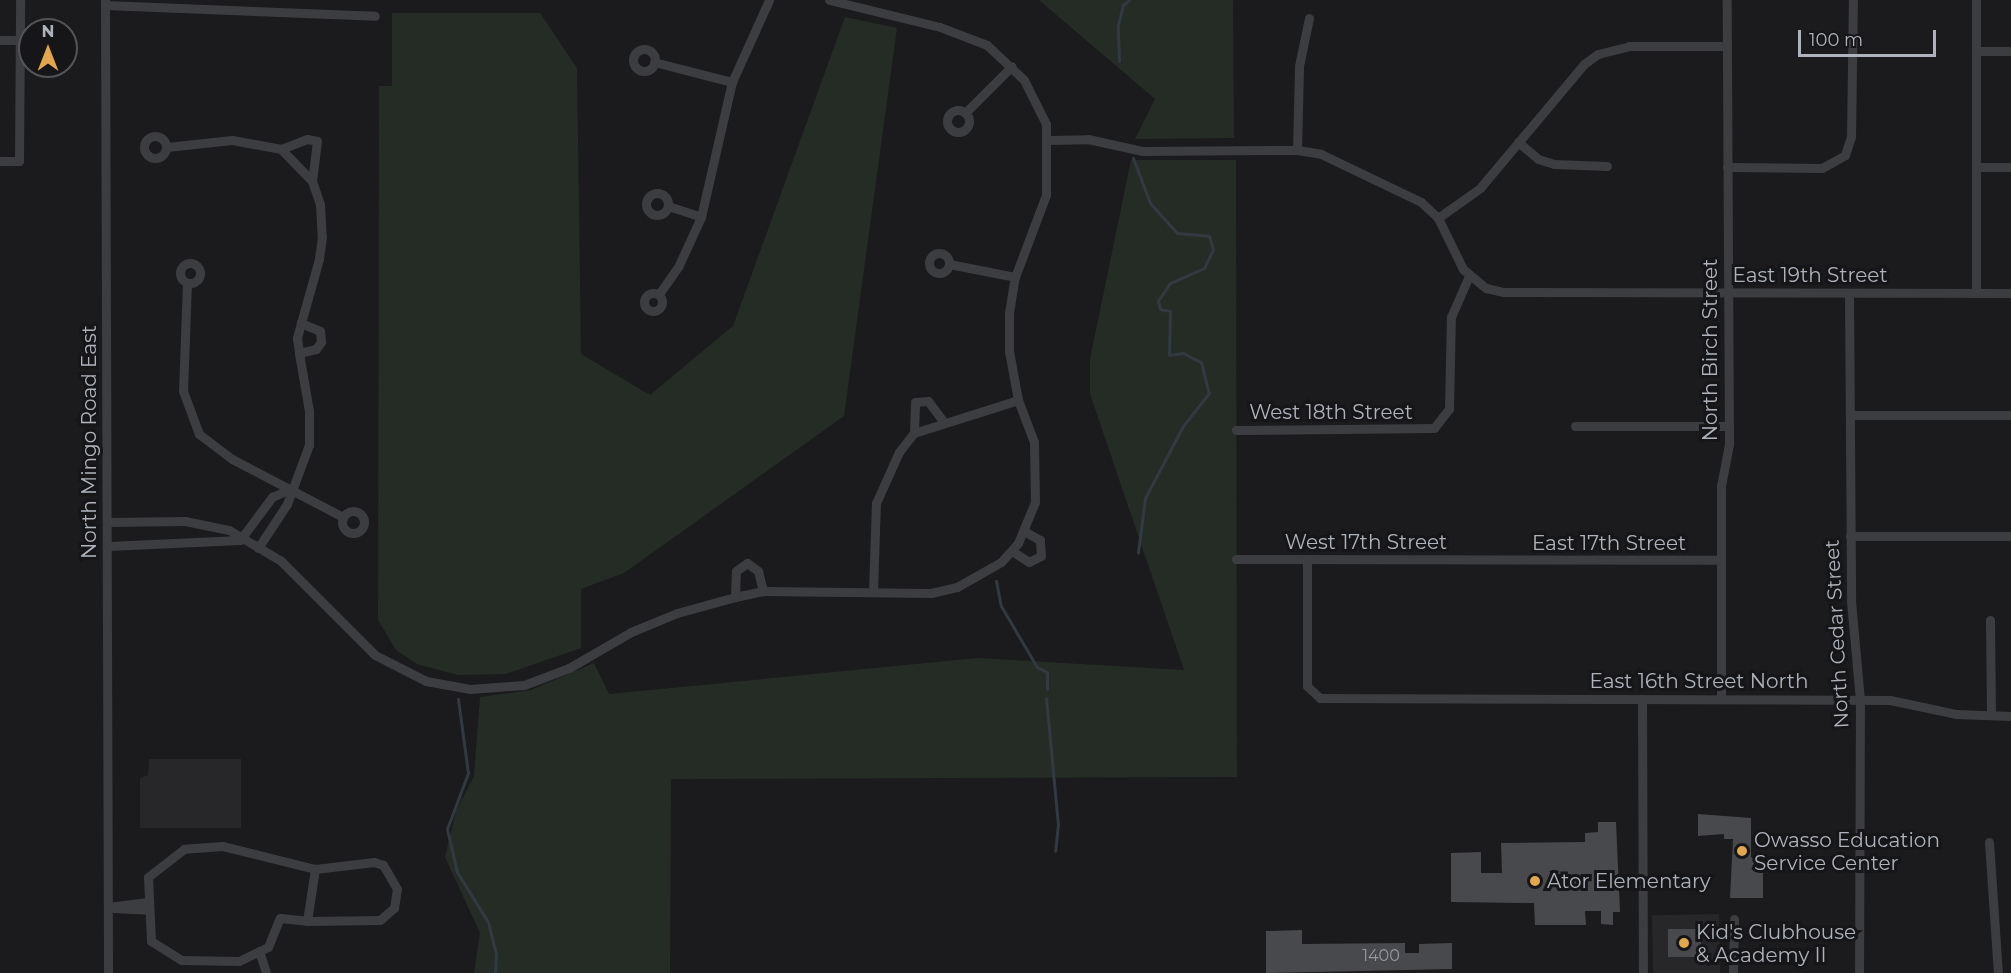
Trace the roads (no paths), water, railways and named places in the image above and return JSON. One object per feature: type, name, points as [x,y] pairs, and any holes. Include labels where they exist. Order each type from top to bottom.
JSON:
[{"type":"street","points":[[20,0],[20,18]]},
{"type":"street","points":[[659,294],[679,265],[701,217],[732,82],[770,0]]},
{"type":"street","points":[[108,522],[200,522],[229,530],[240,540],[281,561],[375,656],[426,681],[470,689],[524,685],[569,668],[631,632],[677,613],[735,597],[763,591],[931,593],[957,587],[1001,562],[1024,531],[1035,502],[1034,442],[1018,400],[1009,351],[1016,277],[1046,195],[1049,140],[1040,107],[1012,66],[987,45],[964,35],[829,0]]},
{"type":"street","name":"North Birch Street","points":[[1721,699],[1721,486],[1729,426],[1727,0]]},
{"type":"street","points":[[1727,167],[1822,168],[1842,159],[1851,137],[1852,0]]},
{"type":"street","points":[[1976,0],[1976,293]]},
{"type":"street","points":[[105,3],[375,16]]},
{"type":"street","name":"North Mingo Road East","points":[[105,3],[108,973]]},
{"type":"street","points":[[1297,150],[1299,66],[1309,18]]},
{"type":"street","points":[[0,40],[18,40]]},
{"type":"street","points":[[1438,218],[1473,195],[1584,64],[1609,50],[1727,46]]},
{"type":"street","points":[[1976,51],[2011,51]]},
{"type":"street","points":[[654,62],[732,82]]},
{"type":"street","points":[[965,113],[1012,66]]},
{"type":"street","points":[[0,161],[19,161],[20,78]]},
{"type":"street","points":[[167,147],[232,140],[281,149],[307,139],[317,141],[312,182]]},
{"type":"street","points":[[1049,140],[1088,139],[1142,151],[1297,150],[1337,160],[1412,196],[1438,218],[1455,258],[1469,276]]},
{"type":"street","points":[[1518,142],[1538,159],[1554,164],[1607,166]]},
{"type":"street","points":[[258,548],[287,504],[292,488],[305,463],[310,431],[299,353],[301,323],[322,237],[320,204],[312,182],[281,149]]},
{"type":"street","points":[[1976,167],[2011,167]]},
{"type":"street","points":[[668,206],[701,217]]},
{"type":"street","points":[[949,264],[1016,277]]},
{"type":"street","name":"East 19th Street","points":[[1469,276],[1504,292],[2011,293]]},
{"type":"street","name":"West 18th Street","points":[[1236,430],[1426,431],[1441,423],[1449,409],[1451,316],[1469,276]]},
{"type":"street","points":[[187,283],[183,391],[191,420],[213,448],[343,517]]},
{"type":"street","name":"North Cedar Street","points":[[1849,293],[1851,618],[1860,699],[1859,973]]},
{"type":"street","points":[[299,353],[316,349],[322,339],[317,328],[301,323]]},
{"type":"street","points":[[873,592],[876,502],[899,452],[915,433],[943,422],[1018,400]]},
{"type":"street","points":[[915,433],[915,402],[928,401],[943,422]]},
{"type":"street","points":[[1850,415],[2011,415]]},
{"type":"street","points":[[1575,426],[1729,426]]},
{"type":"street","points":[[240,540],[272,497],[292,488]]},
{"type":"street","points":[[1011,551],[1029,562],[1041,556],[1040,540],[1024,531]]},
{"type":"street","points":[[1850,536],[2011,536]]},
{"type":"street","points":[[108,546],[240,540]]},
{"type":"street","name":"West 17th Street","points":[[1236,559],[1497,561]]},
{"type":"street","name":"East 16th Street North","points":[[1307,559],[1307,686],[1320,698],[1860,699],[2011,716]]},
{"type":"street","name":"East 17th Street","points":[[1497,561],[1721,560]]},
{"type":"street","points":[[735,597],[736,571],[747,563],[758,571],[763,591]]},
{"type":"street","points":[[1990,620],[1991,715]]},
{"type":"street","points":[[1642,699],[1643,973]]},
{"type":"street","points":[[1989,842],[1998,973]]},
{"type":"street","points":[[191,846],[223,846],[315,869],[374,862],[383,865],[399,897],[380,920],[307,921],[280,918],[273,939],[260,951],[239,961],[182,960],[151,941],[148,906],[148,877],[191,846]]},
{"type":"street","points":[[307,921],[315,869]]},
{"type":"street","points":[[108,907],[148,906]]},
{"type":"street","points":[[1733,973],[1734,919]]},
{"type":"street","points":[[260,951],[266,973]]},
{"type":"waterway","points":[[1119,61],[1118,25],[1123,5],[1129,0]]},
{"type":"waterway","points":[[1133,158],[1150,203],[1177,233],[1209,236],[1213,249],[1204,268],[1170,283],[1158,301],[1160,309],[1170,311],[1169,355],[1183,353],[1201,362],[1209,393],[1183,426],[1145,498],[1138,553]]},
{"type":"waterway","points":[[996,581],[1001,606],[1037,667],[1047,672],[1047,689]]},
{"type":"waterway","points":[[1046,698],[1058,824],[1055,851]]},
{"type":"waterway","points":[[458,699],[468,773],[447,829],[457,872],[488,922],[496,953],[495,973]]},
{"type":"place","name":"Owasso Education Service Center","points":[[1742,851]]},
{"type":"place","name":"Ator Elementary","points":[[1535,881]]},
{"type":"place","name":"Kid's Clubhouse & Academy II","points":[[1684,943]]}]
